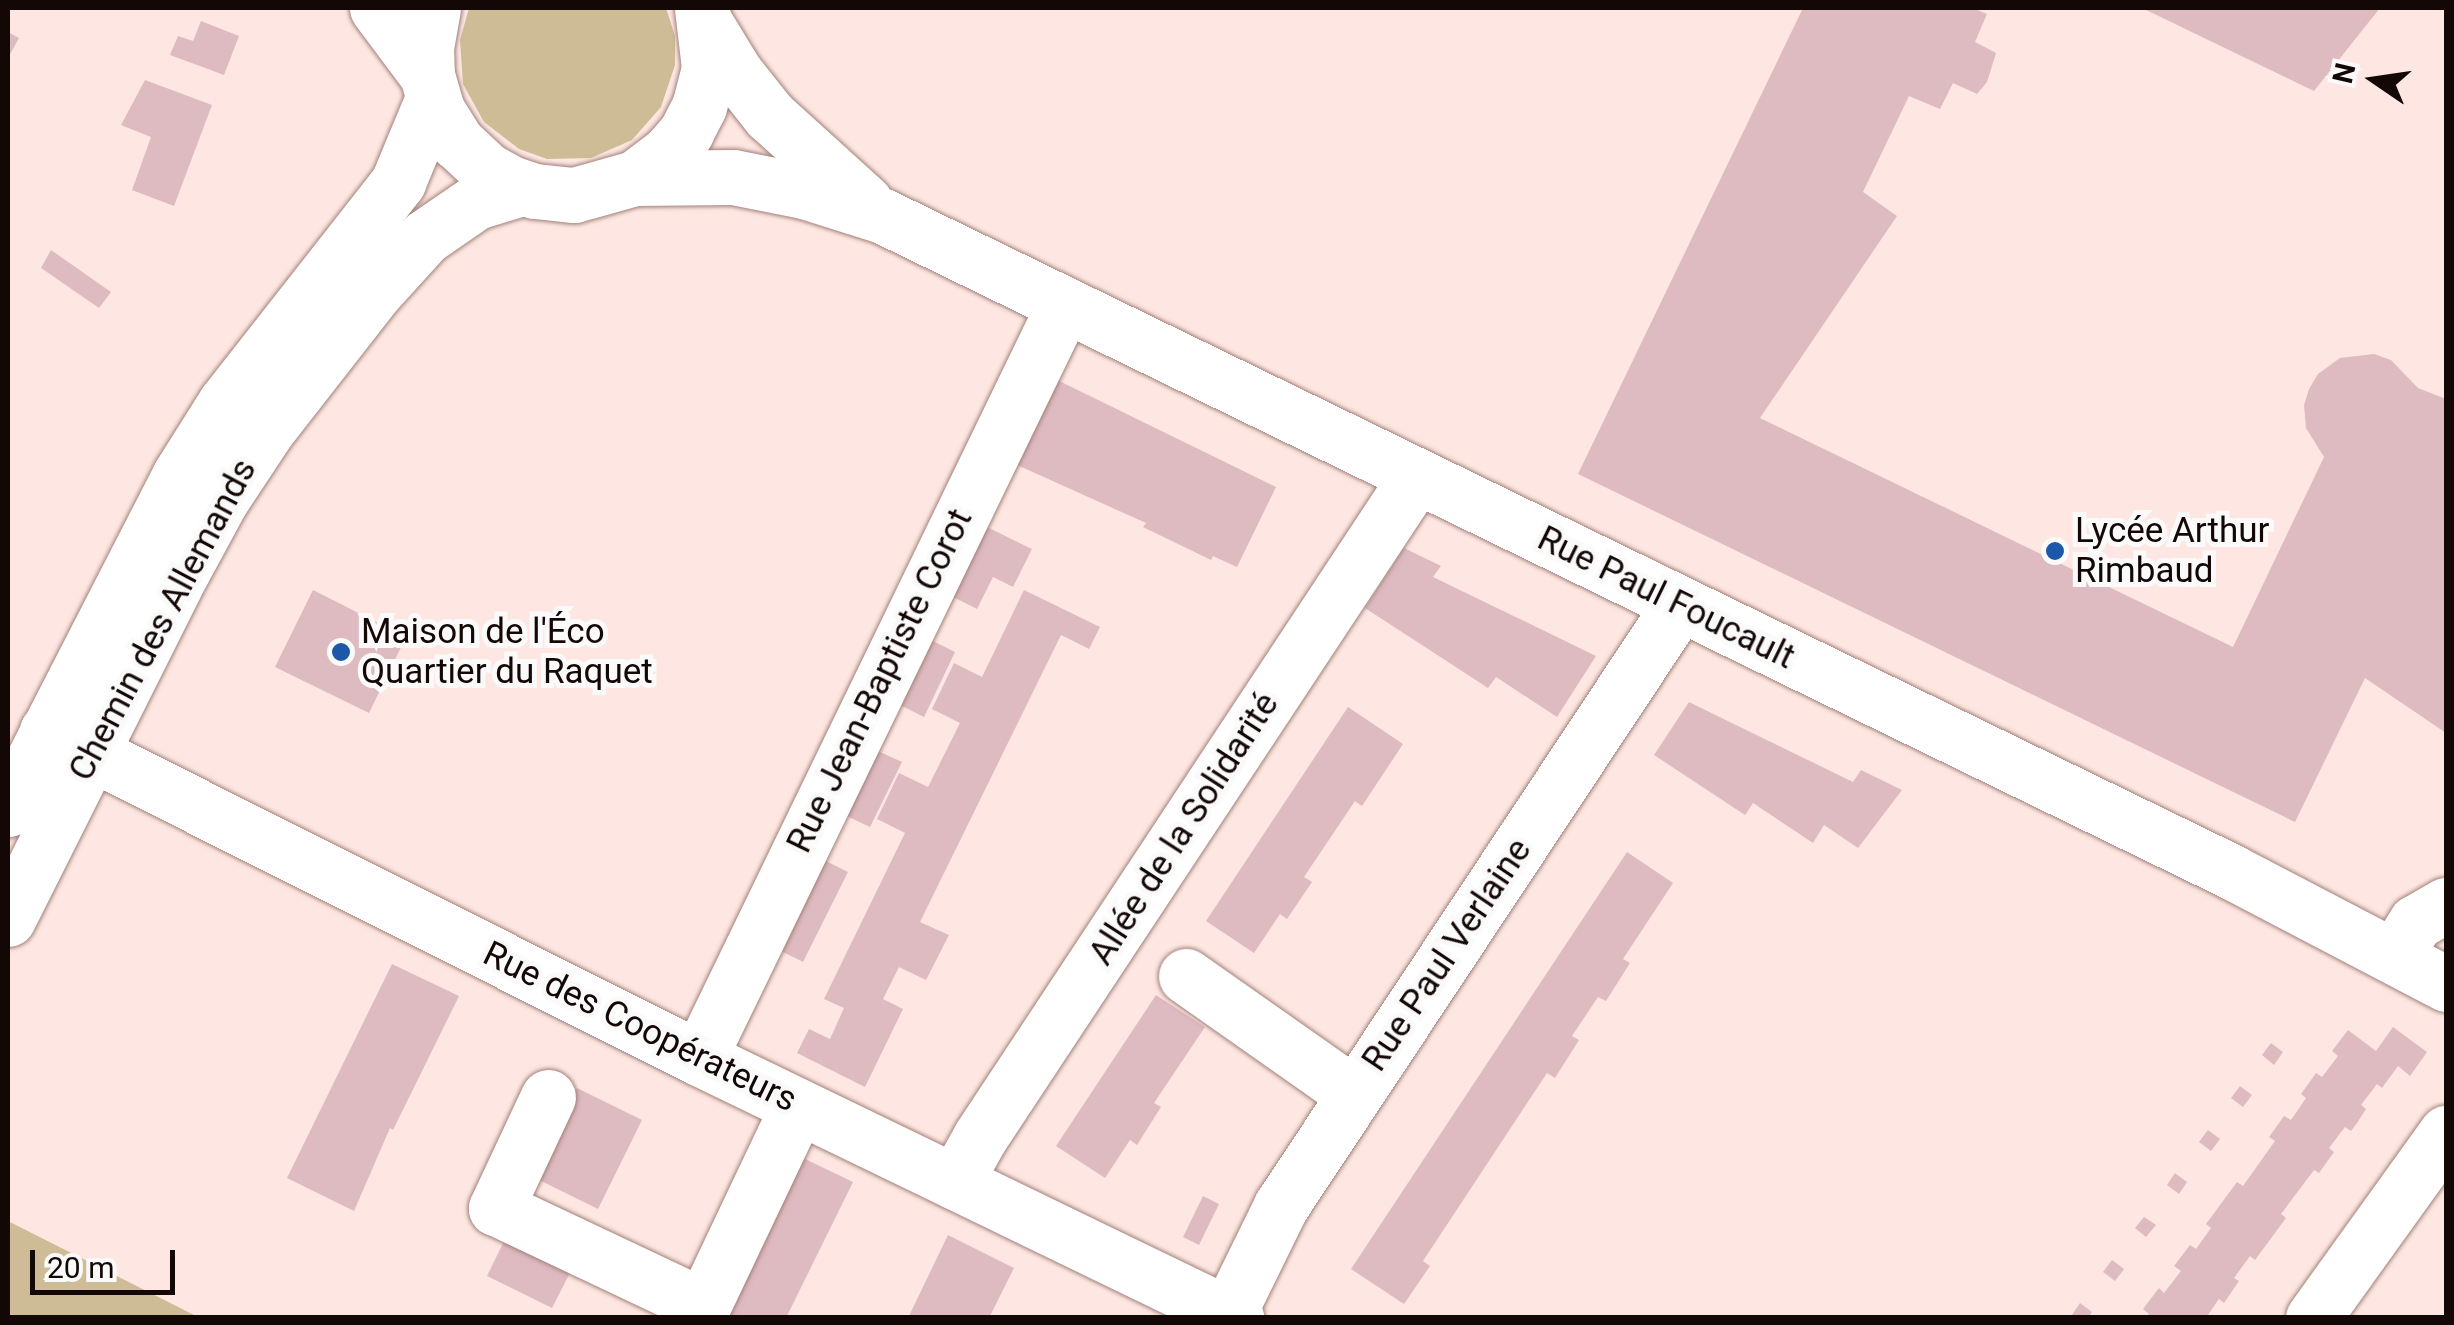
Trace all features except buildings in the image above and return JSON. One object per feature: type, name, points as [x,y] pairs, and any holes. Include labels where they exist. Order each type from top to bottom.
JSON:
[{"type":"street","points":[[378,8],[430,86],[443,122],[467,153],[487,170],[522,188],[574,195],[599,192],[635,178],[668,153],[693,120],[710,68],[705,17]]},
{"type":"street","name":"Chemin des Allemands","points":[[69,742],[129,568],[202,438],[262,353],[398,182],[426,122],[430,86],[426,47],[433,8]]},
{"type":"street","name":"Rue Paul Foucault","points":[[705,17],[735,72],[770,115],[820,165],[883,216]]},
{"type":"street","name":"Rue Paul Foucault","points":[[635,178],[676,174],[747,180],[883,216],[2395,955],[2446,984]]},
{"type":"street","name":"Chemin des Allemands","points":[[8,919],[21,808],[69,742],[221,500],[294,395],[424,237],[476,202],[522,188]]},
{"type":"street","name":"Rue Jean-Baptiste Corot","points":[[698,1058],[1064,306]]},
{"type":"street","name":"Allée de la Solidarité","points":[[955,1182],[980,1137],[1416,477]]},
{"type":"street","name":"Rue Paul Verlaine","points":[[1232,1316],[1281,1206],[1680,604]]},
{"type":"street","name":"Rue des Coopérateurs","points":[[69,742],[698,1058],[1232,1316]]},
{"type":"street","points":[[2395,955],[2416,922],[2446,905]]},
{"type":"street","points":[[1186,976],[1354,1094]]},
{"type":"street","points":[[548,1097],[496,1208],[703,1306],[798,1106]]},
{"type":"street","points":[[2312,1318],[2446,1133]]},
{"type":"shaded area","points":[[469,8],[666,8],[675,36],[675,65],[661,107],[632,140],[591,158],[547,159],[519,149],[484,122],[463,84],[460,40]]},
{"type":"shaded area","points":[[8,1221],[198,1317],[8,1317]]},
{"type":"place","name":"Lycée Arthur Rimbaud","points":[[2055,551]]},
{"type":"place","name":"Maison de l'Éco Quartier du Raquet","points":[[341,652]]}]
